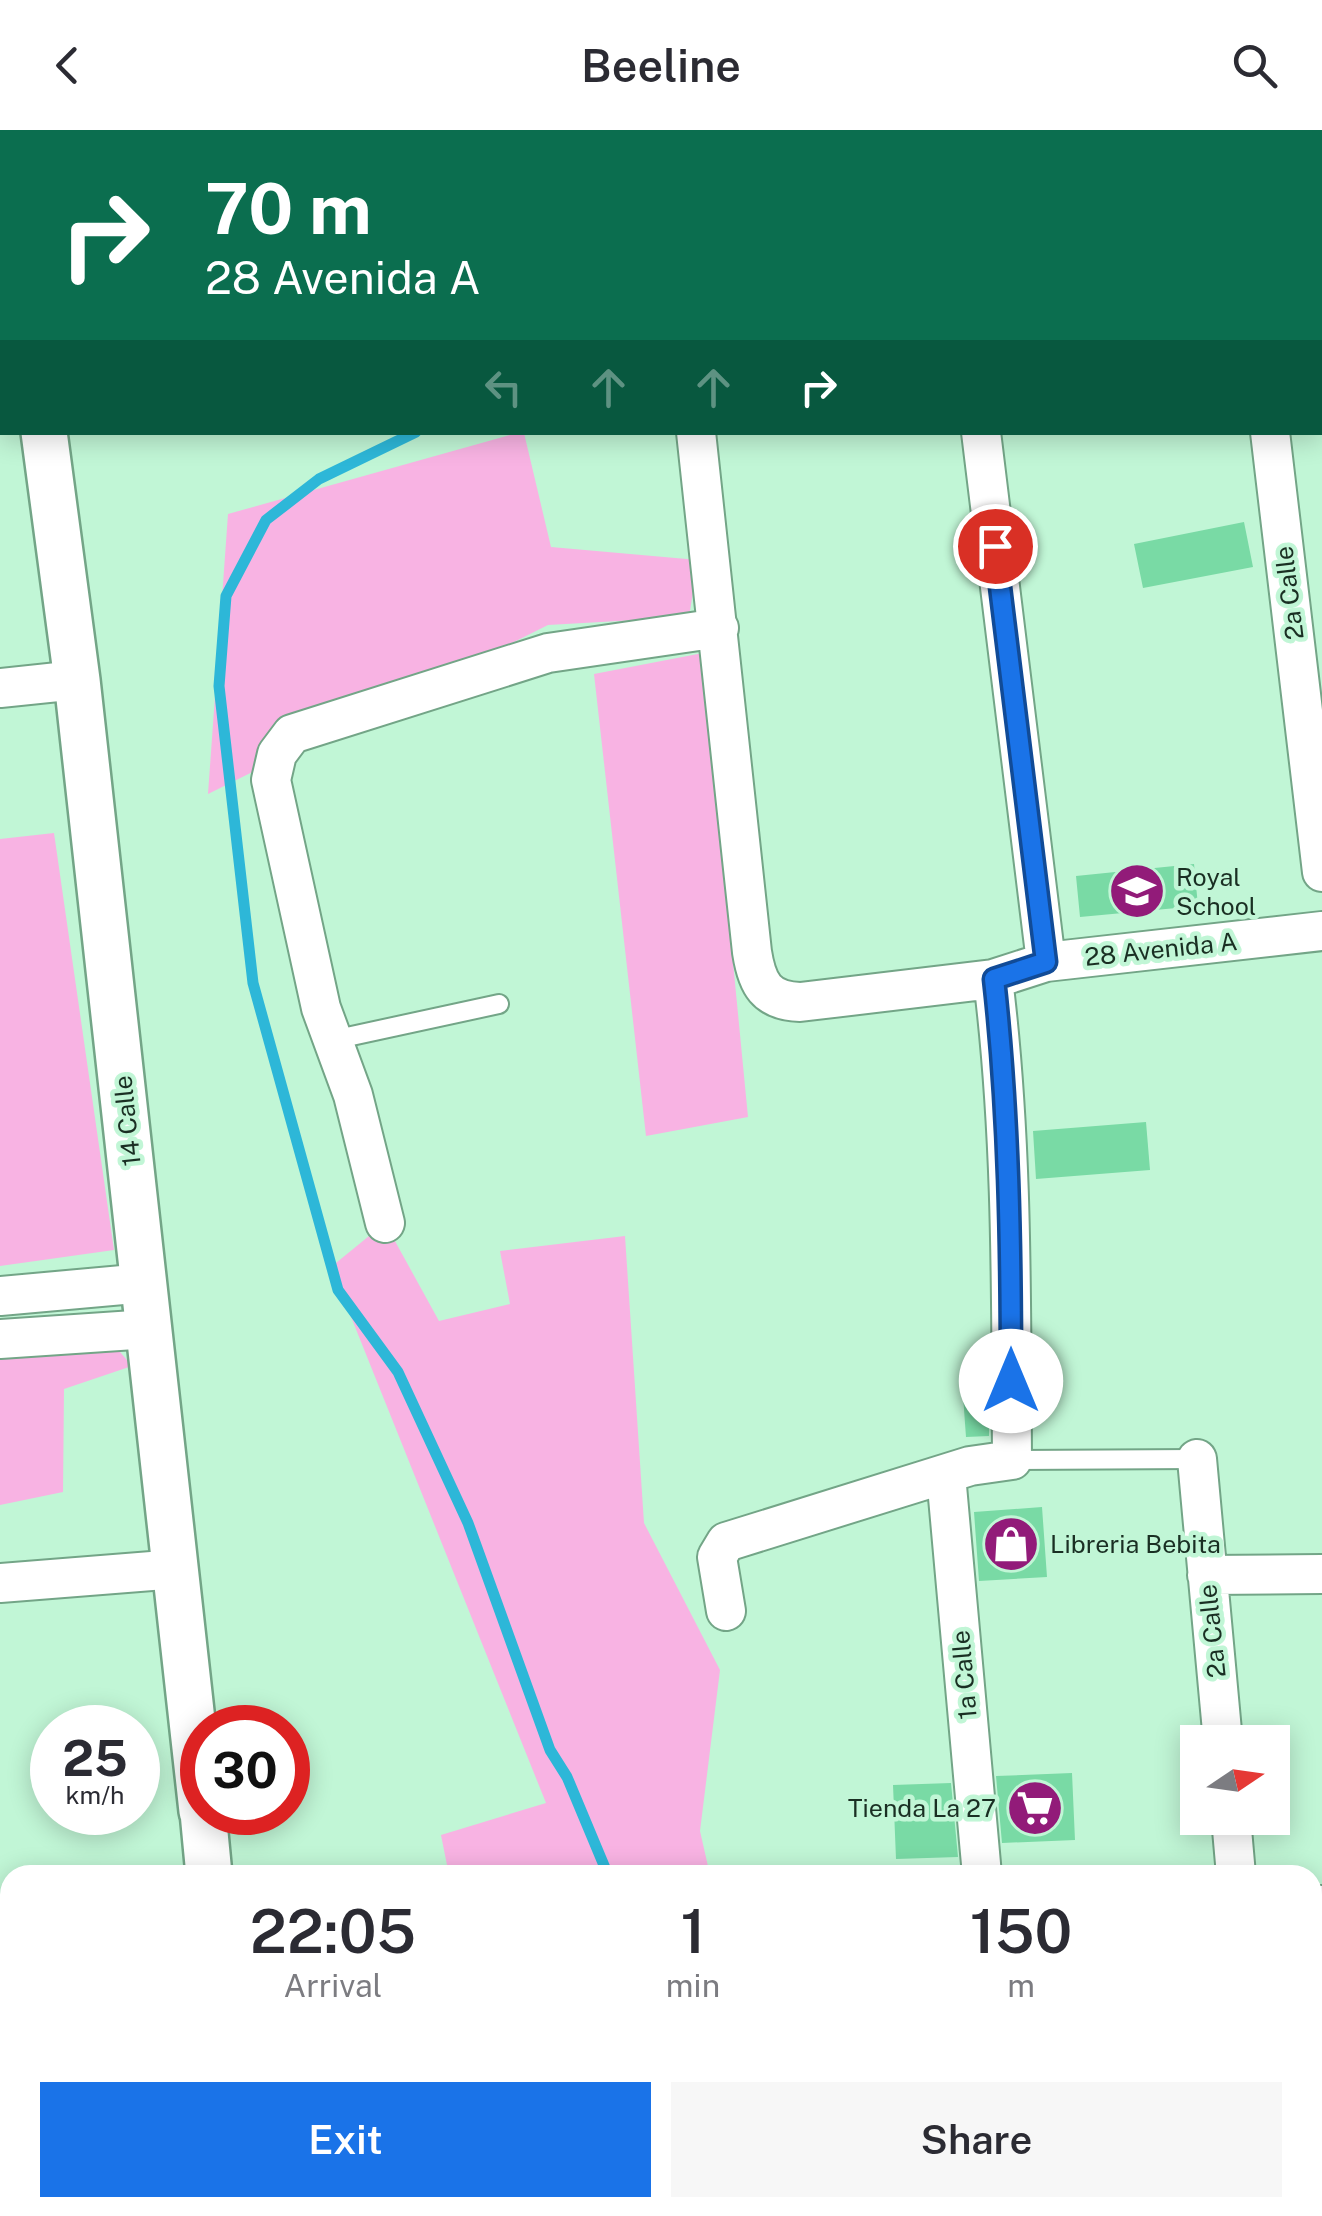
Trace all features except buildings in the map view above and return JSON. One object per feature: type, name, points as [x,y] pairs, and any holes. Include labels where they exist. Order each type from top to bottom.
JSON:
[{"type":"street","name":"14 Calle","points":[[44,435],[77,680],[192,1705]]},
{"type":"street","points":[[385,1223],[353,1095],[322,1008],[272,780],[277,754],[292,734],[548,653],[719,628],[696,435]]},
{"type":"street","points":[[981,435],[1046,962]]},
{"type":"street","name":"2a Calle","points":[[1270,435],[1322,872]]},
{"type":"street","name":"28 Avenida A","points":[[719,628],[752,952],[756,976],[766,993],[780,1001],[800,1002],[994,979],[1046,962],[1322,931]]},
{"type":"street","points":[[0,688],[77,680]]},
{"type":"street","points":[[726,1611],[716,1566],[719,1549],[726,1542],[970,1466],[1012,1460],[1011,1184],[1005,1075],[994,979]]},
{"type":"street","points":[[0,1296],[145,1283]]},
{"type":"street","points":[[0,1339],[149,1329]]},
{"type":"street","name":"2a Calle","points":[[1197,1459],[1221,1725]]},
{"type":"street","name":"1a Calle","points":[[946,1474],[981,1865]]},
{"type":"street","points":[[0,1583],[177,1570]]},
{"type":"street","points":[[1207,1575],[1322,1574]]},
{"type":"street","name":"14 Calle","points":[[205,1835],[208,1865]]},
{"type":"street","points":[[1232,1835],[1235,1865]]},
{"type":"lane","points":[[333,1040],[499,1004]]},
{"type":"lane","points":[[1012,1460],[1197,1459]]},
{"type":"shaded area","points":[[510,435],[524,435],[551,547],[698,560],[689,617],[548,625],[208,794],[228,514]]},
{"type":"shaded area","points":[[703,653],[748,1117],[646,1136],[594,674]]},
{"type":"shaded area","points":[[54,833],[114,1250],[0,1266],[0,839]]},
{"type":"shaded area","points":[[385,1223],[439,1321],[510,1304],[500,1251],[625,1236],[644,1523],[720,1670],[700,1831],[708,1865],[447,1865],[441,1835],[546,1803],[331,1267]]},
{"type":"shaded area","points":[[103,1332],[132,1366],[64,1389],[63,1492],[0,1505],[0,1352]]},
{"type":"waterway","points":[[410,435],[319,479],[266,520],[226,596],[219,686],[253,983],[338,1290],[398,1372],[468,1523],[550,1750],[567,1777],[604,1865]]},
{"type":"place","name":"Royal School","points":[[1137,891]]},
{"type":"place","name":"Libreria Bebita","points":[[1011,1544]]},
{"type":"place","name":"Tienda La 27","points":[[1035,1808]]},
{"type":"route","points":[[995,546],[1046,962],[994,979],[1005,1075],[1011,1184],[1011,1381]]}]
